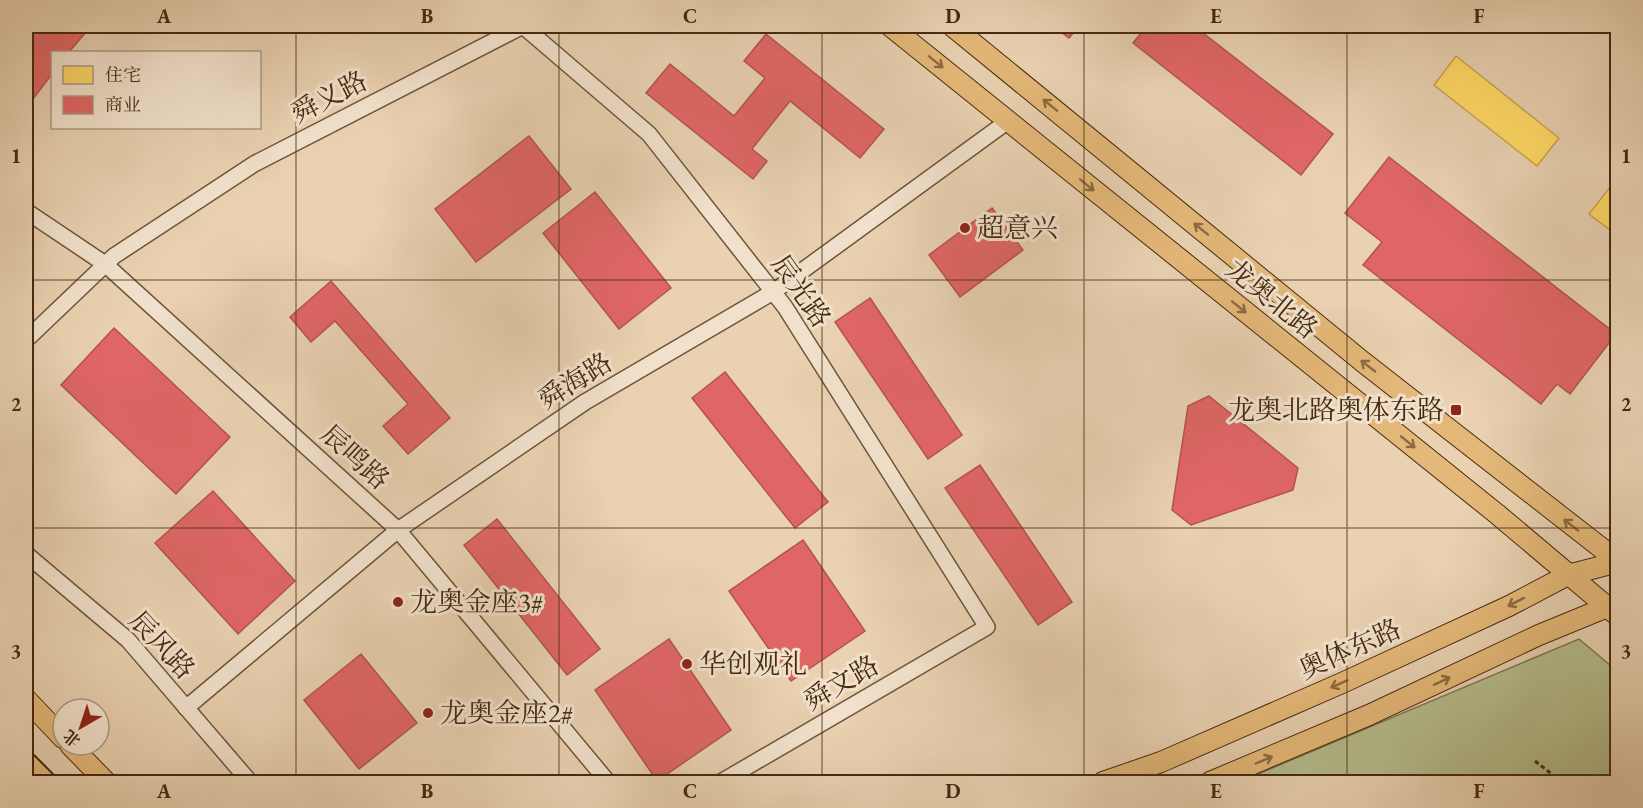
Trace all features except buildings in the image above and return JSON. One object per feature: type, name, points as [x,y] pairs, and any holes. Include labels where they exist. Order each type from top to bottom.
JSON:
[{"type":"highway","points":[[26,764],[44,783]]},
{"type":"main road","name":"龙奥北路","points":[[890,26],[1497,514],[1568,575],[1613,608]]},
{"type":"main road","name":"龙奥北路","points":[[952,26],[1363,362],[1617,561]]},
{"type":"main road","name":"奥体东路","points":[[1103,783],[1161,762],[1342,683],[1509,606],[1568,575],[1617,561]]},
{"type":"main road","points":[[1210,783],[1369,715],[1539,634],[1613,608]]},
{"type":"main road","points":[[26,699],[51,725]]},
{"type":"main road","points":[[81,757],[106,783]]},
{"type":"street","name":"舜义路","points":[[26,340],[105,264],[254,164],[524,26]]},
{"type":"street","name":"辰光路","points":[[524,26],[649,134],[773,292],[987,627]]},
{"type":"street","name":"舜海路","points":[[186,708],[399,530],[585,402],[773,292],[1008,121]]},
{"type":"street","name":"辰鸣路","points":[[26,211],[105,264],[399,530],[608,783]]},
{"type":"street","name":"辰风路","points":[[26,554],[128,640],[250,783]]},
{"type":"street","name":"舜文路","points":[[721,783],[987,627]]},
{"type":"path","points":[[1535,760],[1562,783]]},
{"type":"green space","points":[[1579,639],[1617,671],[1617,782],[1239,782]]},
{"type":"place","name":"超意兴","points":[[965,228]]},
{"type":"place","name":"龙奥北路奥体东路","points":[[1456,410]]},
{"type":"place","name":"龙奥金座3#","points":[[398,602]]},
{"type":"place","name":"华创观礼","points":[[687,664]]},
{"type":"place","name":"龙奥金座2#","points":[[428,713]]}]
